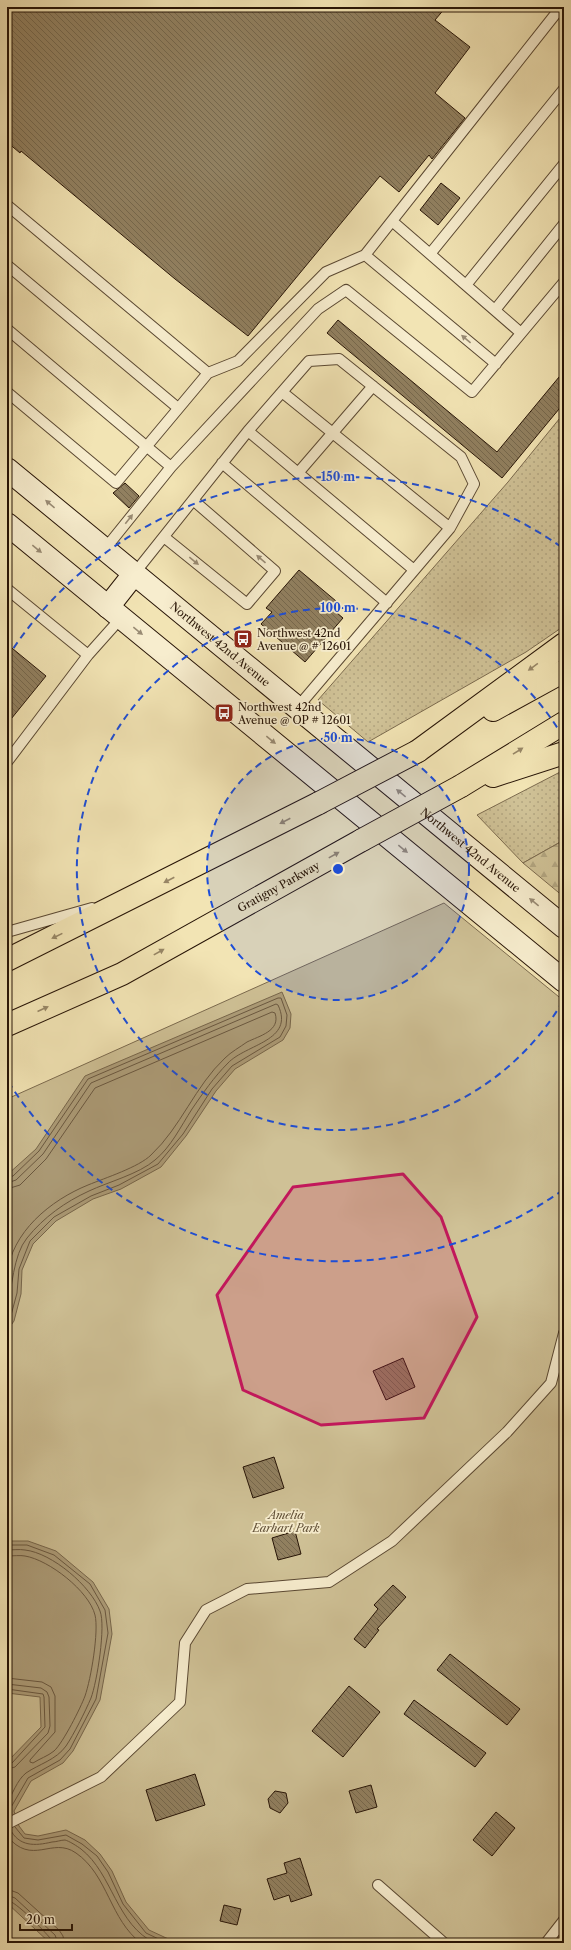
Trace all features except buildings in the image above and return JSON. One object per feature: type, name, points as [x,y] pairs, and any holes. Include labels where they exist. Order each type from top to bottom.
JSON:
[{"type":"highway","points":[[418,751],[564,644]]},
{"type":"highway","points":[[7,960],[142,894],[319,803],[564,671]]},
{"type":"highway","name":"Gratigny Parkway","points":[[7,1025],[122,974],[461,786],[564,722]]},
{"type":"highway","points":[[461,786],[564,753]]},
{"type":"main road","name":"Northwest 42nd Avenue","points":[[7,469],[564,927]]},
{"type":"main road","points":[[7,524],[564,981]]},
{"type":"main road","points":[[114,612],[134,574]]},
{"type":"lane","points":[[7,392],[116,483],[208,372],[238,361],[326,272],[365,255],[560,7]]},
{"type":"lane","points":[[430,254],[564,89]]},
{"type":"lane","points":[[466,285],[564,164]]},
{"type":"lane","points":[[7,205],[208,372]]},
{"type":"lane","points":[[392,221],[521,334]]},
{"type":"lane","points":[[495,310],[564,224]]},
{"type":"lane","points":[[365,255],[496,364]]},
{"type":"lane","points":[[7,265],[178,408]]},
{"type":"lane","points":[[105,549],[170,467],[318,309],[346,290],[472,392],[564,282]]},
{"type":"lane","points":[[7,329],[170,467]]},
{"type":"lane","points":[[134,574],[248,431],[309,361],[339,359],[461,457],[474,484],[450,528],[388,603],[297,708]]},
{"type":"lane","points":[[298,473],[372,386]]},
{"type":"lane","points":[[282,392],[450,528]]},
{"type":"lane","points":[[248,431],[414,570]]},
{"type":"lane","points":[[222,463],[388,603]]},
{"type":"lane","points":[[164,537],[247,604],[275,571],[193,500]]},
{"type":"lane","points":[[7,589],[88,656]]},
{"type":"lane","points":[[7,762],[88,656],[114,612]]},
{"type":"lane","points":[[7,932],[142,894]]},
{"type":"lane","points":[[7,1824],[101,1777],[180,1702],[185,1644],[206,1610],[247,1589],[330,1582],[392,1542],[507,1432],[551,1383],[564,1333]]},
{"type":"lane","points":[[378,1885],[444,1943]]},
{"type":"lane","points":[[546,1943],[564,1920]]},
{"type":"highlighted area","points":[[403,1174],[441,1217],[477,1317],[424,1418],[321,1425],[243,1390],[217,1295],[293,1187]]},
{"type":"green space","points":[[564,413],[564,626],[526,652],[368,742],[318,700],[508,482]]},
{"type":"green space","points":[[564,770],[564,840],[523,863],[477,815]]},
{"type":"green space","points":[[564,840],[564,897],[523,863]]},
{"type":"green space","name":"Amelia Earhart Park","points":[[444,903],[564,1001],[564,1943],[7,1943],[7,1099]]},
{"type":"water","points":[[282,992],[291,1014],[290,1028],[283,1040],[235,1069],[216,1091],[186,1136],[161,1167],[121,1189],[93,1199],[56,1221],[33,1244],[22,1270],[21,1294],[14,1321],[7,1331],[7,1175],[36,1149],[85,1076]]},
{"type":"water","points":[[7,1541],[28,1541],[56,1551],[93,1582],[109,1609],[112,1634],[100,1700],[73,1751],[63,1763],[31,1781],[14,1811],[19,1826],[25,1834],[38,1836],[66,1830],[85,1840],[100,1854],[112,1871],[126,1902],[149,1930],[177,1943],[50,1943],[7,1903],[7,1762],[41,1727],[40,1697],[7,1693]]},
{"type":"place","name":"Northwest 42nd Avenue @ # 12601","points":[[243,639]]},
{"type":"place","name":"Northwest 42nd Avenue @ OP # 12601","points":[[224,713]]}]
